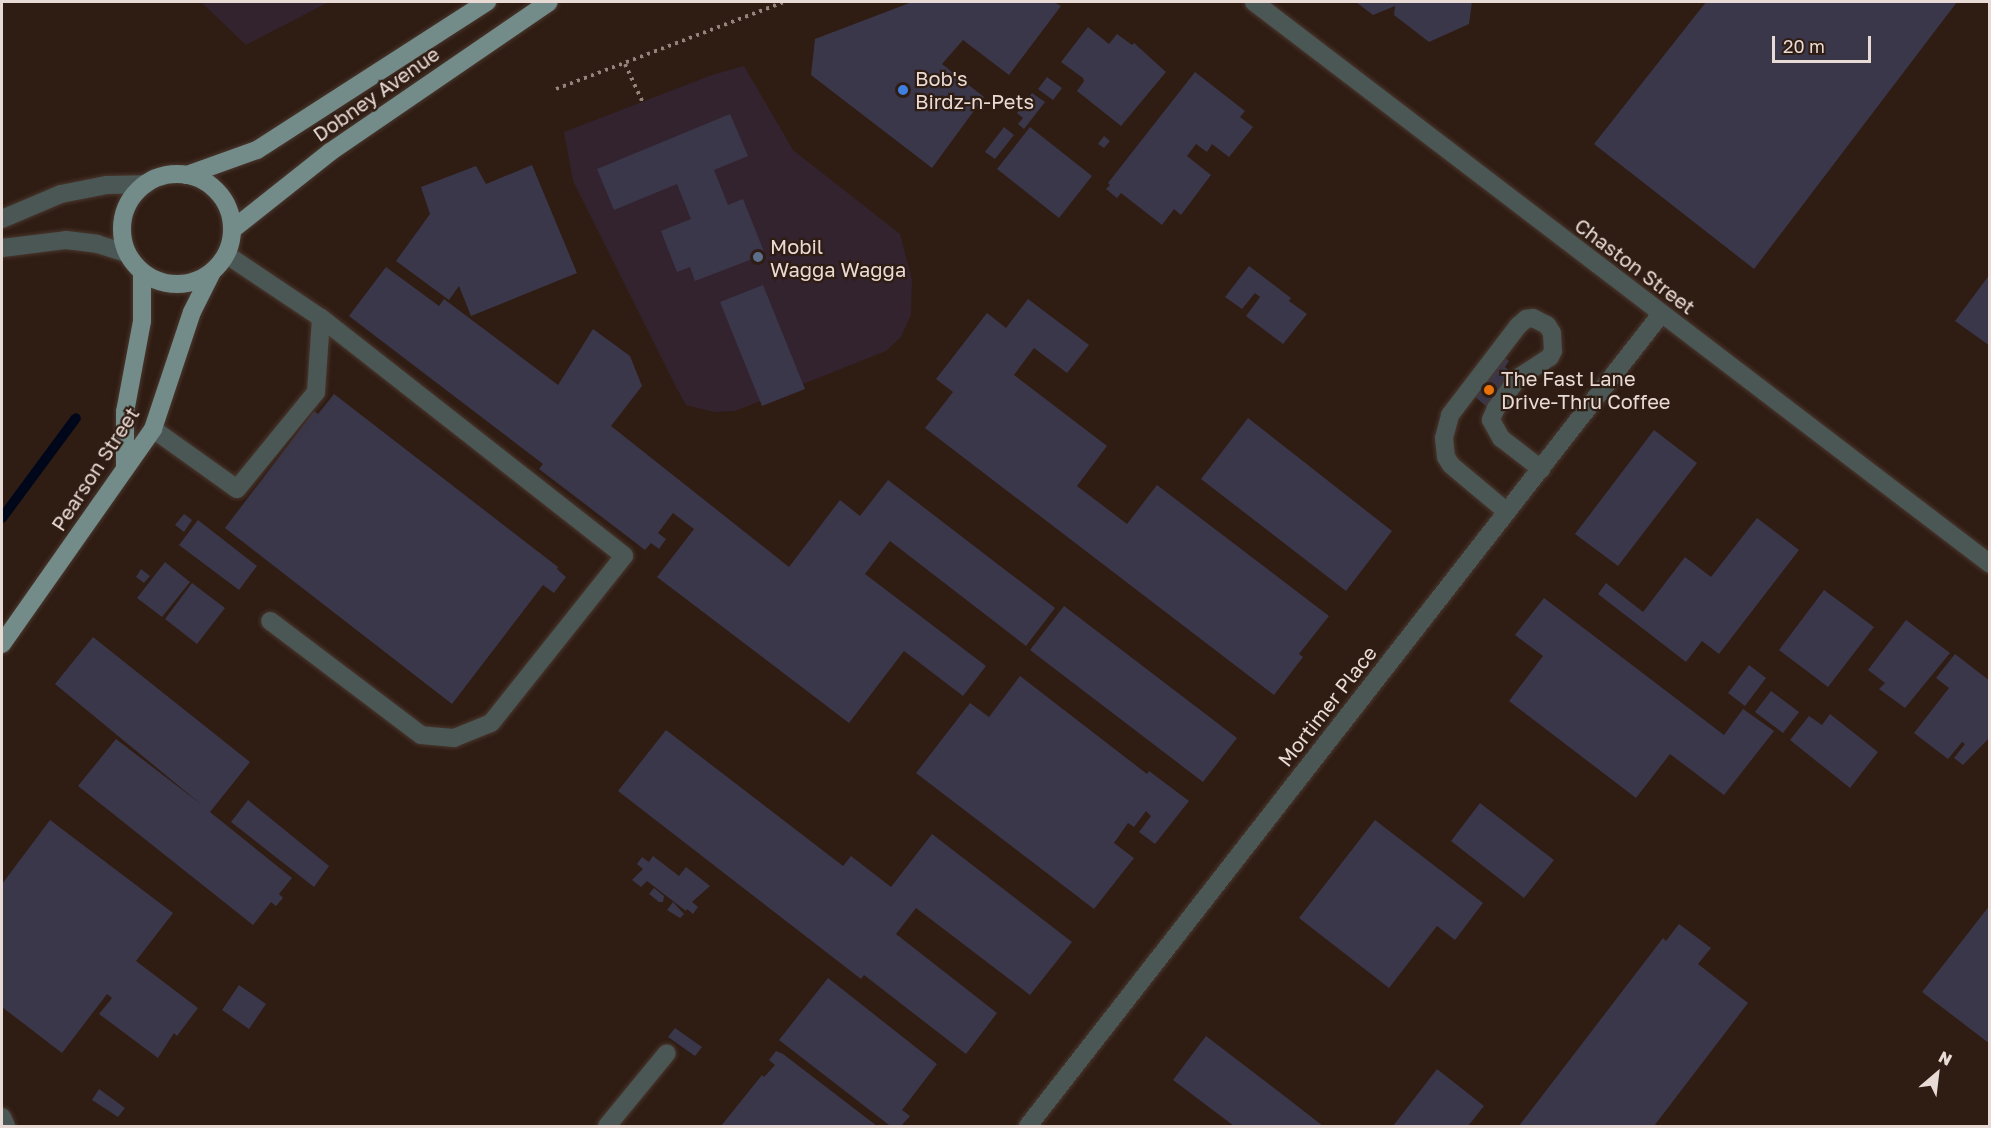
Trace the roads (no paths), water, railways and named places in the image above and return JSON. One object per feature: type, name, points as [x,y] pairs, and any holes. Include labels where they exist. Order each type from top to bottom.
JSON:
[{"type":"main road","name":"Dobney Avenue","points":[[187,175],[257,150],[486,2]]},
{"type":"main road","name":"Dobney Avenue","points":[[232,228],[359,132],[549,2]]},
{"type":"main road","points":[[187,175],[214,188],[227,207],[232,228],[226,255],[212,272],[196,282],[177,285],[159,281],[142,272],[127,253],[122,222],[130,201],[146,184],[158,177],[187,175]]},
{"type":"main road","points":[[125,466],[125,412],[142,321],[142,272]]},
{"type":"main road","name":"Pearson Street","points":[[2,644],[153,429],[192,312],[212,272]]},
{"type":"street","name":"Chaston Street","points":[[1254,2],[1989,564]]},
{"type":"street","points":[[2,219],[61,194],[107,185],[146,184]]},
{"type":"street","points":[[2,248],[66,240],[97,244],[127,253]]},
{"type":"street","points":[[226,255],[321,318],[624,556],[491,723],[454,738],[421,735],[270,621]]},
{"type":"street","name":"Mortimer Place","points":[[1028,1126],[1661,314]]},
{"type":"street","points":[[153,429],[237,489],[316,392],[321,318]]},
{"type":"street","points":[[1507,512],[1451,465],[1446,457],[1443,438],[1446,425],[1457,406],[1518,326],[1526,319],[1533,318],[1547,325],[1552,333],[1553,351],[1550,357],[1518,378],[1496,408],[1491,420],[1501,438],[1541,469]]},
{"type":"street","points":[[607,1126],[666,1053]]},
{"type":"street","points":[[2,1117],[6,1126]]},
{"type":"waterway","points":[[2,518],[76,418]]},
{"type":"place","name":"Bob's Birdz-n-Pets","points":[[903,90]]},
{"type":"place","name":"Mobil Wagga Wagga","points":[[758,257]]},
{"type":"place","name":"The Fast Lane Drive-Thru Coffee","points":[[1489,390]]}]
